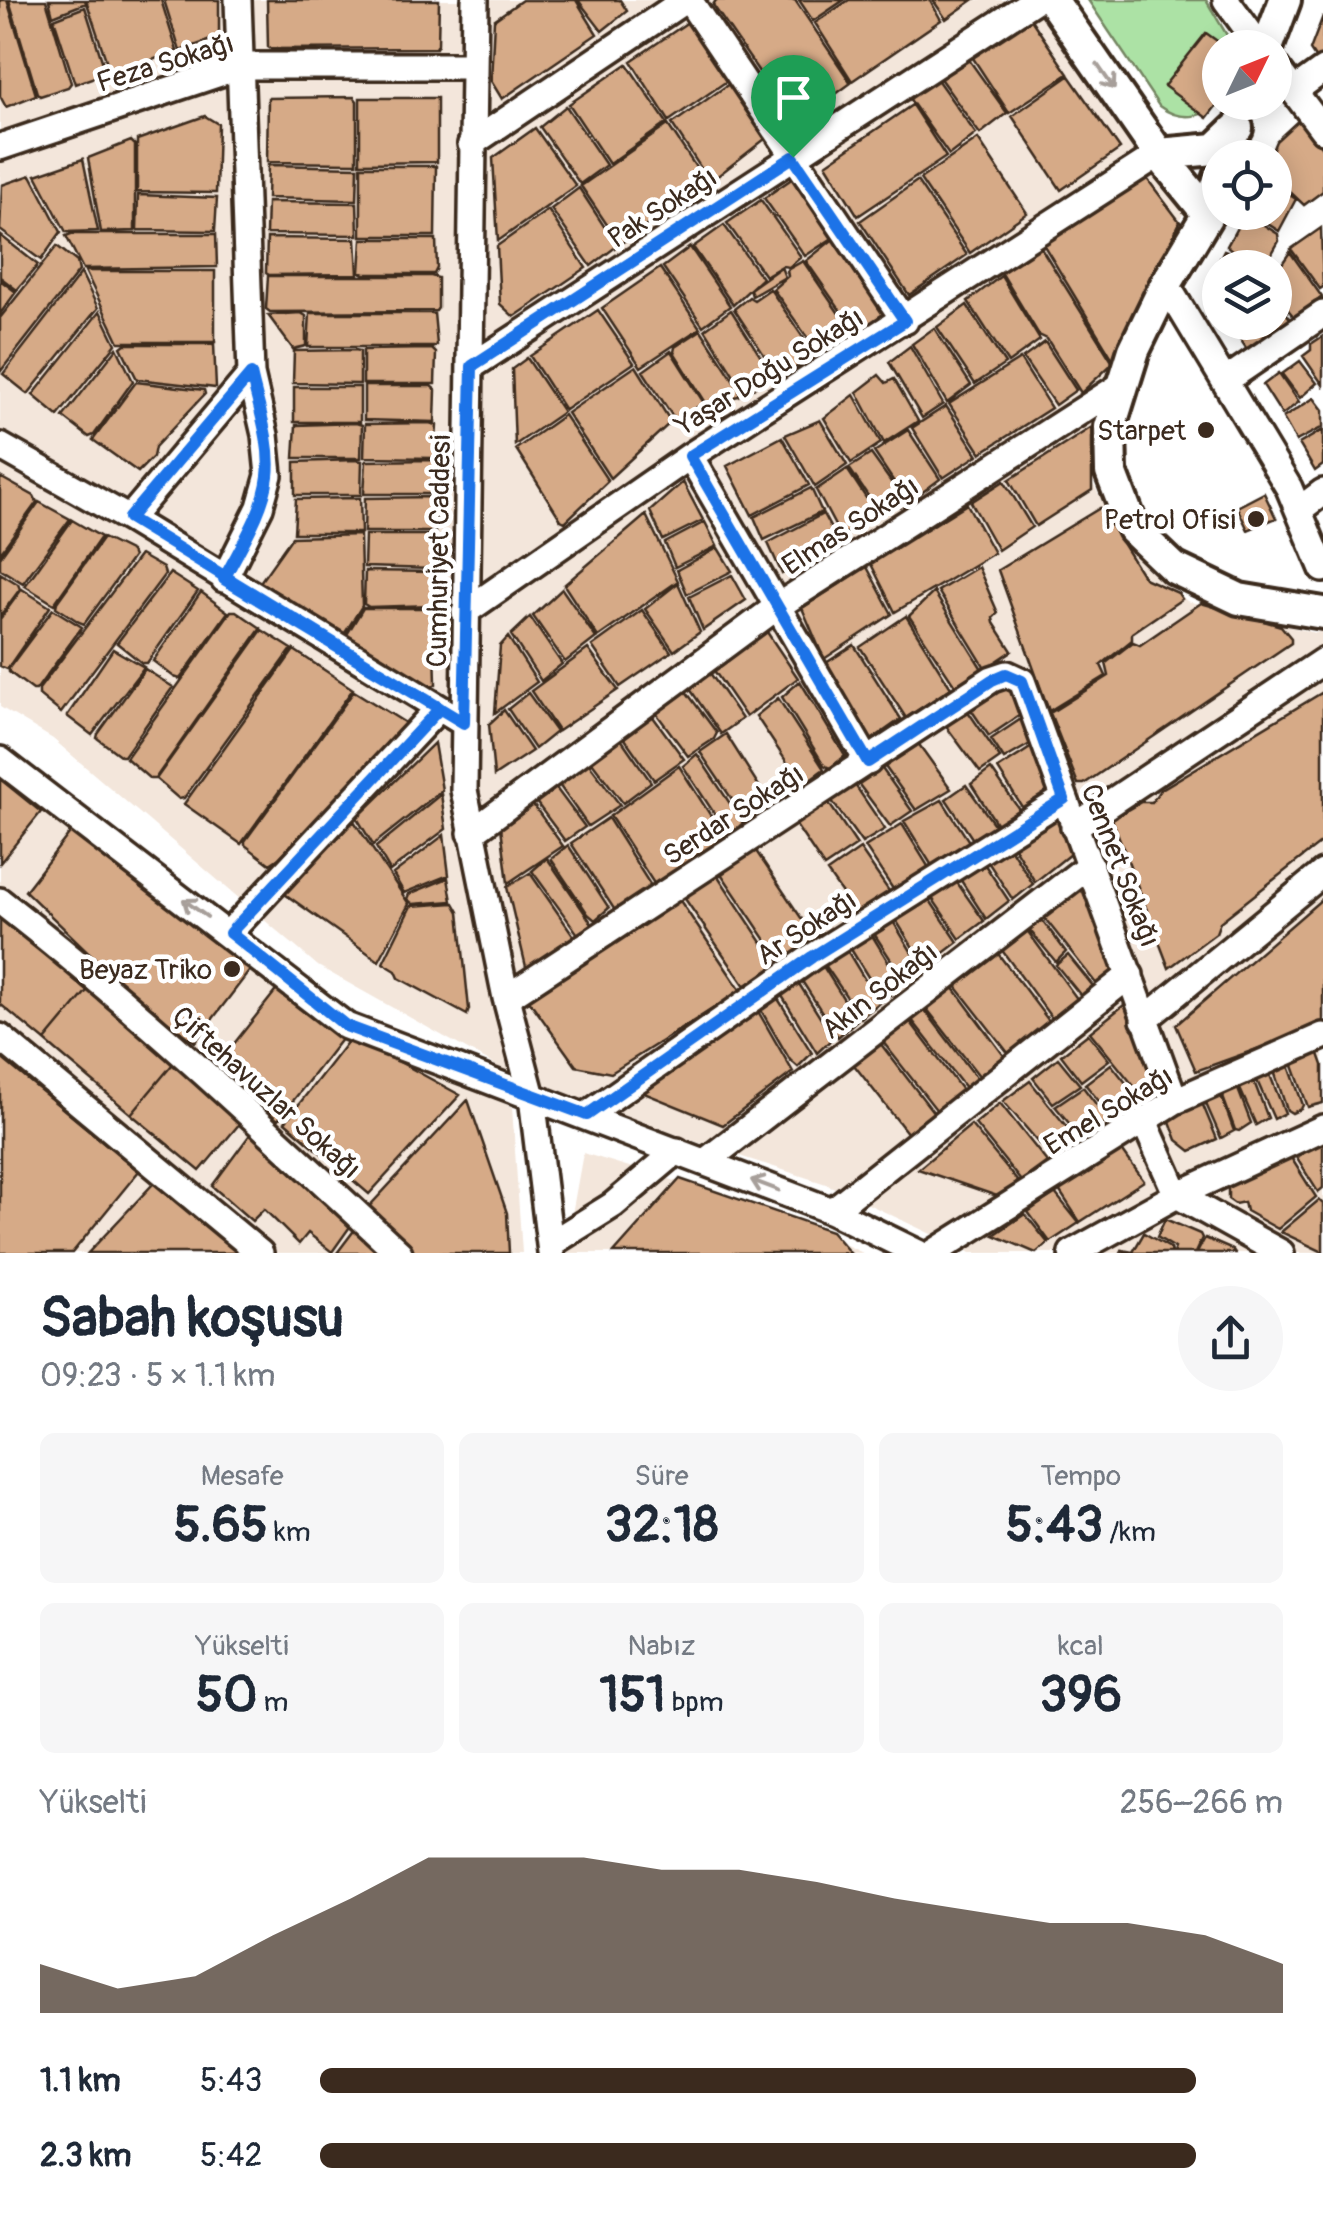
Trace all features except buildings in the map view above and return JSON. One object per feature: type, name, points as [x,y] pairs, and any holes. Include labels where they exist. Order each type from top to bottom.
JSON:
[{"type":"main road","points":[[1052,0],[1160,154],[1202,206]]},
{"type":"main road","points":[[1272,30],[1285,0]]},
{"type":"main road","points":[[1160,154],[1215,148],[1238,120]]},
{"type":"main road","points":[[1202,224],[1166,284],[1134,350],[1110,427],[1111,472],[1133,529],[1174,568],[1239,599],[1323,612]]},
{"type":"street","points":[[224,579],[260,506],[269,475],[265,435],[251,374],[238,0]]},
{"type":"street","name":"Cumhuriyet Caddesi","points":[[474,0],[464,790],[506,998],[532,1097],[552,1248]]},
{"type":"street","points":[[471,144],[687,0],[905,321]]},
{"type":"street","name":"Pak Sokağı","points":[[472,366],[1035,0]]},
{"type":"street","points":[[1226,0],[1250,30]]},
{"type":"street","name":"Feza Sokağı","points":[[0,147],[241,66],[472,66]]},
{"type":"street","points":[[1294,92],[1323,70]]},
{"type":"street","points":[[1292,89],[1323,130]]},
{"type":"street","name":"Yaşar Doğu Sokağı","points":[[466,612],[690,456],[1160,154]]},
{"type":"street","points":[[1166,284],[1290,488],[1323,569]]},
{"type":"street","points":[[1225,381],[1323,314]]},
{"type":"street","points":[[129,518],[251,374]]},
{"type":"street","name":"Elmas Sokağı","points":[[471,833],[778,606],[1123,384]]},
{"type":"street","points":[[0,446],[129,518],[464,723]]},
{"type":"street","points":[[690,456],[868,762]]},
{"type":"street","points":[[1299,510],[1323,492]]},
{"type":"street","points":[[1074,826],[1323,661]]},
{"type":"street","name":"Cennet Sokağı","points":[[992,680],[1006,674],[1022,681],[1176,1101]]},
{"type":"street","name":"Serdar Sokağı","points":[[506,998],[992,680]]},
{"type":"street","points":[[230,933],[440,708]]},
{"type":"street","points":[[0,760],[230,933],[346,1026],[832,1211],[918,1253]]},
{"type":"street","name":"Ar Sokağı","points":[[587,1115],[812,957],[1064,799]]},
{"type":"street","name":"Akın Sokağı","points":[[705,1162],[1090,864]]},
{"type":"street","points":[[1144,1020],[1323,873]]},
{"type":"street","name":"Çiftehavuzlar Sokağı","points":[[0,902],[238,1103],[399,1253]]},
{"type":"street","points":[[832,1211],[1130,975]]},
{"type":"street","name":"Emel Sokağı","points":[[933,1253],[1176,1101],[1323,1036]]},
{"type":"street","points":[[0,1037],[260,1253]]},
{"type":"street","points":[[1144,1121],[1177,1195],[1280,1253]]},
{"type":"street","points":[[1072,1253],[1177,1195],[1323,1128]]},
{"type":"street","points":[[552,1248],[678,1152]]},
{"type":"shaded area","points":[[0,0],[1041,0],[1185,210],[1108,370],[1093,484],[1129,549],[1187,601],[1315,633],[1323,631],[1323,1253],[971,1253],[826,1184],[543,1092],[318,966],[53,739],[0,707]]},
{"type":"shaded area","points":[[0,766],[344,1029],[512,1107],[522,1253],[0,1253]]},
{"type":"shaded area","points":[[583,1153],[772,1210],[863,1253],[565,1253]]},
{"type":"green space","points":[[1088,0],[1206,0],[1224,30],[1202,30],[1202,113],[1183,116],[1159,106]]},
{"type":"place","name":"Starpet","points":[[1206,430]]},
{"type":"place","name":"Petrol Ofisi","points":[[1256,519]]},
{"type":"place","name":"Beyaz Triko","points":[[232,969]]},
{"type":"route","points":[[793,157],[472,366],[464,723],[224,579],[260,506],[269,475],[265,435],[251,374],[129,518],[224,579],[440,708],[230,933],[346,1026],[587,1115],[812,957],[1064,799],[1022,681],[1006,674],[868,762],[690,456],[905,321],[793,157]]}]
